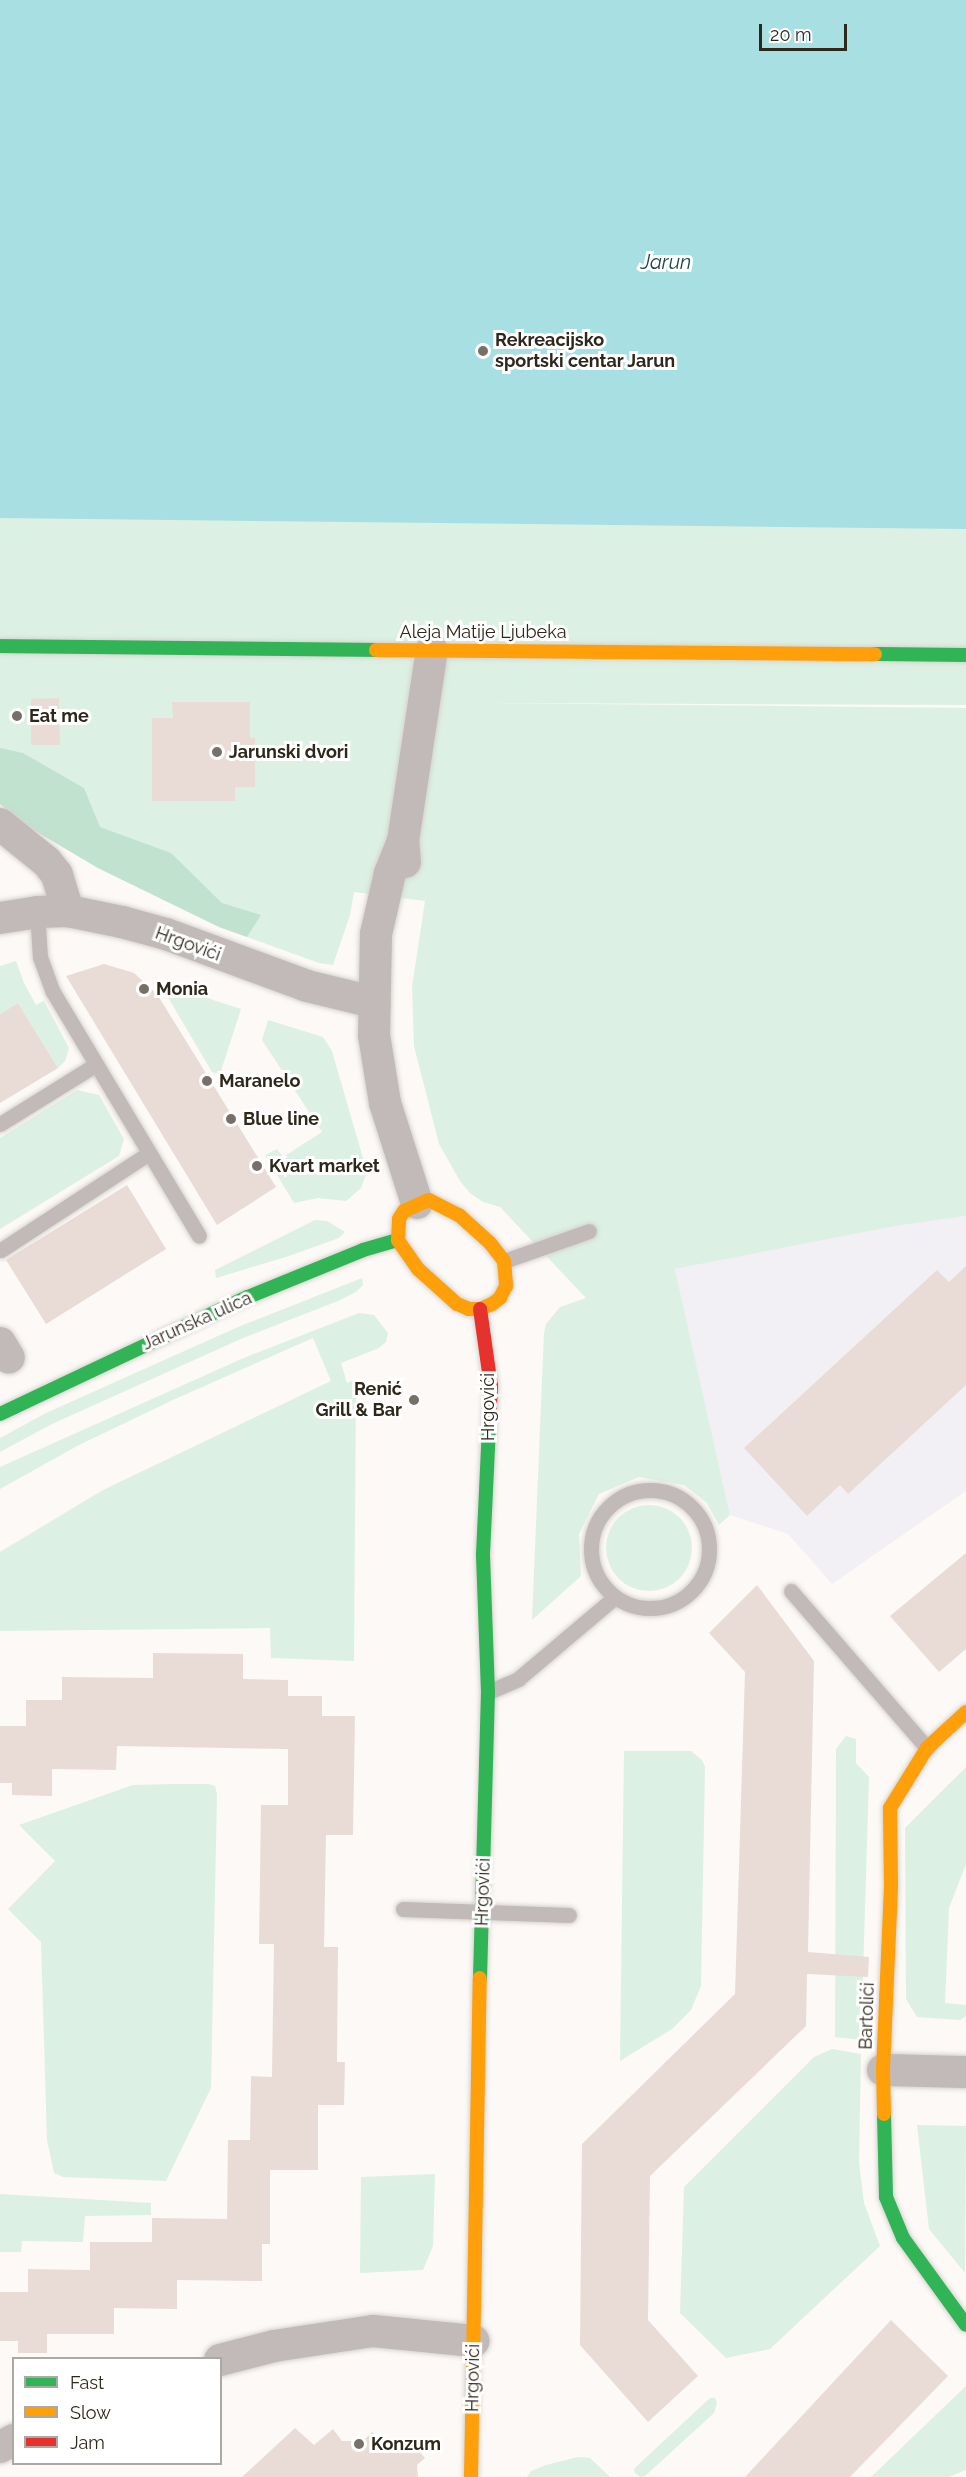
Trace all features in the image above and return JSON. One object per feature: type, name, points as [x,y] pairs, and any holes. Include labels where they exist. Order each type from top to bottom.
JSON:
[{"type":"street","name":"Aleja Matije Ljubeka","points":[[0,646],[966,655]]},
{"type":"street","points":[[417,1203],[388,1112],[377,1068],[373,1002],[390,960],[403,900],[405,862],[403,841],[432,650]]},
{"type":"street","points":[[0,824],[47,862],[57,875],[68,911]]},
{"type":"street","name":"Hrgovići","points":[[0,918],[37,912],[68,911],[155,931],[307,986],[373,1002]]},
{"type":"street","points":[[429,1200],[459,1215],[490,1243],[504,1261],[506,1286],[500,1298],[480,1309],[469,1309],[443,1294],[418,1269],[398,1240],[399,1219],[405,1211],[417,1203],[429,1200]]},
{"type":"street","name":"Jarunska ulica","points":[[0,1414],[92,1368],[248,1298],[363,1250],[398,1240]]},
{"type":"street","name":"Hrgovići","points":[[471,2477],[477,2066],[488,1692],[483,1554],[491,1386],[480,1309]]},
{"type":"street","name":"Bartolići","points":[[966,1712],[927,1748],[890,1808],[891,1884],[883,2070],[886,2197],[903,2238],[966,2325]]},
{"type":"street","points":[[883,2070],[966,2072]]},
{"type":"street","points":[[222,2359],[274,2346],[373,2331],[474,2341]]},
{"type":"lane","points":[[37,912],[40,957],[53,992],[200,1236]]},
{"type":"lane","points":[[0,1124],[95,1065]]},
{"type":"lane","points":[[1,1250],[149,1153]]},
{"type":"lane","points":[[504,1261],[589,1231]]},
{"type":"lane","points":[[657,1490],[676,1495],[692,1506],[703,1522],[708,1539],[709,1557],[704,1574],[694,1588],[681,1600],[665,1607],[648,1609],[630,1606],[615,1598],[601,1584],[592,1566],[590,1547],[594,1527],[604,1511],[619,1498],[637,1491],[657,1490]]},
{"type":"lane","points":[[790,1591],[927,1748]]},
{"type":"lane","points":[[488,1692],[518,1679],[615,1598]]},
{"type":"lane","points":[[403,1909],[569,1915]]},
{"type":"shaded area","points":[[966,1216],[966,1491],[832,1584],[788,1534],[730,1515],[675,1269],[896,1226]]},
{"type":"green space","name":"Rekreacijsko sportski centar Jarun","points":[[0,0],[966,0],[966,705],[491,703],[966,708],[966,1216],[896,1226],[675,1269],[730,1515],[719,1525],[707,1503],[684,1485],[639,1477],[599,1494],[579,1534],[581,1576],[532,1620],[544,1333],[546,1324],[560,1307],[586,1298],[500,1207],[483,1202],[470,1193],[460,1181],[439,1144],[414,1046],[412,987],[425,901],[354,892],[350,915],[333,965],[319,963],[219,927],[98,868],[32,829],[0,804]]},
{"type":"green space","points":[[0,748],[23,753],[84,788],[100,827],[171,853],[222,903],[261,915],[247,937],[219,927],[98,868],[32,829],[0,804]]},
{"type":"green space","points":[[16,961],[24,983],[36,1005],[44,1001],[69,1048],[65,1061],[58,1068],[18,1003],[0,1014],[0,966]]},
{"type":"green space","points":[[164,984],[241,1009],[220,1074],[212,1072],[166,994]]},
{"type":"green space","points":[[268,1020],[323,1037],[332,1051],[367,1172],[361,1188],[346,1201],[318,1198],[294,1203],[265,1155],[277,1149],[283,1157],[322,1132],[262,1040]]},
{"type":"green space","points":[[77,1090],[99,1095],[124,1139],[119,1156],[0,1229],[0,1138]]},
{"type":"green space","points":[[315,1220],[327,1221],[345,1232],[339,1238],[286,1257],[216,1278],[215,1270]]},
{"type":"green space","points":[[362,1278],[363,1285],[356,1292],[338,1301],[243,1338],[52,1424],[0,1452],[0,1438],[46,1413],[238,1327]]},
{"type":"green space","points":[[359,1313],[374,1315],[388,1333],[386,1342],[379,1348],[341,1363],[347,1383],[356,1379],[354,1661],[271,1658],[270,1628],[0,1631],[0,1552],[103,1490],[331,1381],[313,1338],[175,1399],[79,1445],[0,1489],[0,1467],[246,1357]]},
{"type":"green space","points":[[641,1505],[657,1505],[680,1517],[689,1531],[692,1548],[689,1565],[680,1579],[657,1591],[641,1591],[625,1584],[613,1572],[606,1556],[606,1540],[613,1524],[625,1512]]},
{"type":"green space","points":[[846,1736],[856,1739],[856,1763],[869,1777],[861,2040],[835,2037],[836,1749]]},
{"type":"green space","points":[[624,1751],[691,1751],[702,1760],[705,1767],[701,1986],[691,2010],[672,2029],[620,2061]]},
{"type":"green space","points":[[966,1767],[966,1864],[949,1908],[945,2003],[966,2005],[966,2016],[960,2020],[917,2017],[906,1999],[905,1828]]},
{"type":"green space","points":[[209,1784],[215,1786],[217,1794],[211,2088],[166,2181],[63,2177],[54,2173],[47,2140],[41,1942],[8,1909],[55,1861],[19,1825],[133,1785]]},
{"type":"green space","points":[[832,2049],[861,2054],[859,2162],[864,2203],[880,2246],[770,2349],[726,2358],[680,2313],[684,2187],[814,2057]]},
{"type":"green space","points":[[917,2125],[966,2126],[965,2273],[929,2229]]},
{"type":"green space","points":[[435,2174],[433,2246],[423,2270],[360,2273],[361,2177]]},
{"type":"green space","points":[[0,2194],[151,2203],[151,2215],[85,2216],[83,2242],[22,2241],[21,2252],[0,2252]]},
{"type":"green space","points":[[966,2386],[966,2470],[949,2477],[871,2477]]},
{"type":"green space","points":[[710,2398],[715,2398],[717,2403],[714,2413],[645,2476],[640,2477],[635,2473],[634,2469]]},
{"type":"green space","points":[[578,2457],[590,2458],[610,2477],[527,2477],[531,2471],[546,2465]]},
{"type":"water","name":"Jarun","points":[[0,0],[966,0],[966,529],[0,518]]},
{"type":"building","points":[[59,698],[60,745],[31,745],[31,699]]},
{"type":"building","points":[[172,702],[250,702],[250,738],[255,738],[255,787],[235,787],[235,801],[152,801],[152,718],[173,718]]},
{"type":"building","points":[[104,964],[134,973],[157,994],[276,1187],[217,1225],[66,976]]},
{"type":"building","points":[[18,1003],[58,1068],[0,1103],[0,1014]]},
{"type":"building","points":[[127,1185],[166,1249],[46,1324],[6,1260]]},
{"type":"building","points":[[966,1266],[966,1385],[848,1494],[840,1485],[807,1516],[744,1448],[937,1270],[949,1282]]},
{"type":"building","points":[[966,1553],[966,1649],[939,1672],[890,1616]]},
{"type":"building","points":[[757,1585],[814,1661],[808,1952],[869,1957],[868,1977],[807,1974],[806,2026],[650,2176],[648,2320],[698,2376],[648,2422],[580,2345],[582,2144],[735,1994],[745,1672],[709,1633]]},
{"type":"building","points":[[153,1653],[243,1654],[243,1679],[288,1680],[288,1696],[322,1696],[322,1716],[355,1716],[353,1835],[326,1835],[324,1947],[338,1947],[337,2062],[345,2062],[344,2105],[318,2105],[318,2170],[270,2170],[270,2244],[262,2244],[262,2281],[177,2280],[177,2309],[114,2308],[114,2334],[47,2334],[47,2353],[18,2353],[18,2341],[0,2341],[0,2292],[28,2292],[28,2269],[90,2270],[90,2242],[152,2242],[152,2218],[227,2219],[228,2140],[250,2140],[251,2076],[272,2077],[274,1944],[259,1944],[261,1805],[288,1805],[288,1749],[117,1746],[116,1770],[52,1769],[52,1796],[12,1795],[12,1783],[0,1783],[0,1726],[26,1726],[26,1700],[62,1700],[62,1677],[153,1678]]},
{"type":"building","points":[[891,2320],[948,2376],[850,2477],[745,2477]]},
{"type":"building","points":[[295,2428],[314,2445],[333,2429],[342,2441],[363,2441],[372,2432],[381,2441],[409,2440],[425,2458],[417,2465],[418,2477],[242,2477]]},
{"type":"traffic: fast","points":[[0,646],[376,650]]},
{"type":"traffic: fast","points":[[875,654],[966,655]]},
{"type":"traffic: fast","points":[[0,1414],[248,1297],[363,1250],[398,1240]]},
{"type":"traffic: fast","points":[[480,1978],[488,1692],[483,1554],[489,1425]]},
{"type":"traffic: fast","points":[[884,2114],[886,2197],[903,2238],[966,2325]]},
{"type":"traffic: slow","points":[[376,650],[875,654]]},
{"type":"traffic: slow","points":[[429,1200],[459,1215],[490,1243],[504,1261],[506,1286],[500,1298],[492,1304],[480,1309],[469,1309],[457,1304],[418,1269],[398,1240],[399,1219],[404,1211],[429,1200]]},
{"type":"traffic: slow","points":[[884,2114],[883,2070],[891,1884],[890,1808],[927,1748],[966,1712]]},
{"type":"traffic: slow","points":[[471,2477],[480,1978]]},
{"type":"traffic: jam","points":[[480,1309],[491,1386],[489,1425]]},
{"type":"place","name":"Rekreacijsko sportski centar Jarun","points":[[483,351]]},
{"type":"place","name":"Eat me","points":[[17,716]]},
{"type":"place","name":"Jarunski dvori","points":[[217,752]]},
{"type":"place","name":"Monia","points":[[144,989]]},
{"type":"place","name":"Maranelo","points":[[207,1081]]},
{"type":"place","name":"Blue line","points":[[231,1119]]},
{"type":"place","name":"Kvart market","points":[[257,1166]]},
{"type":"place","name":"Renić Grill & Bar","points":[[414,1400]]},
{"type":"place","name":"Konzum","points":[[359,2444]]}]
